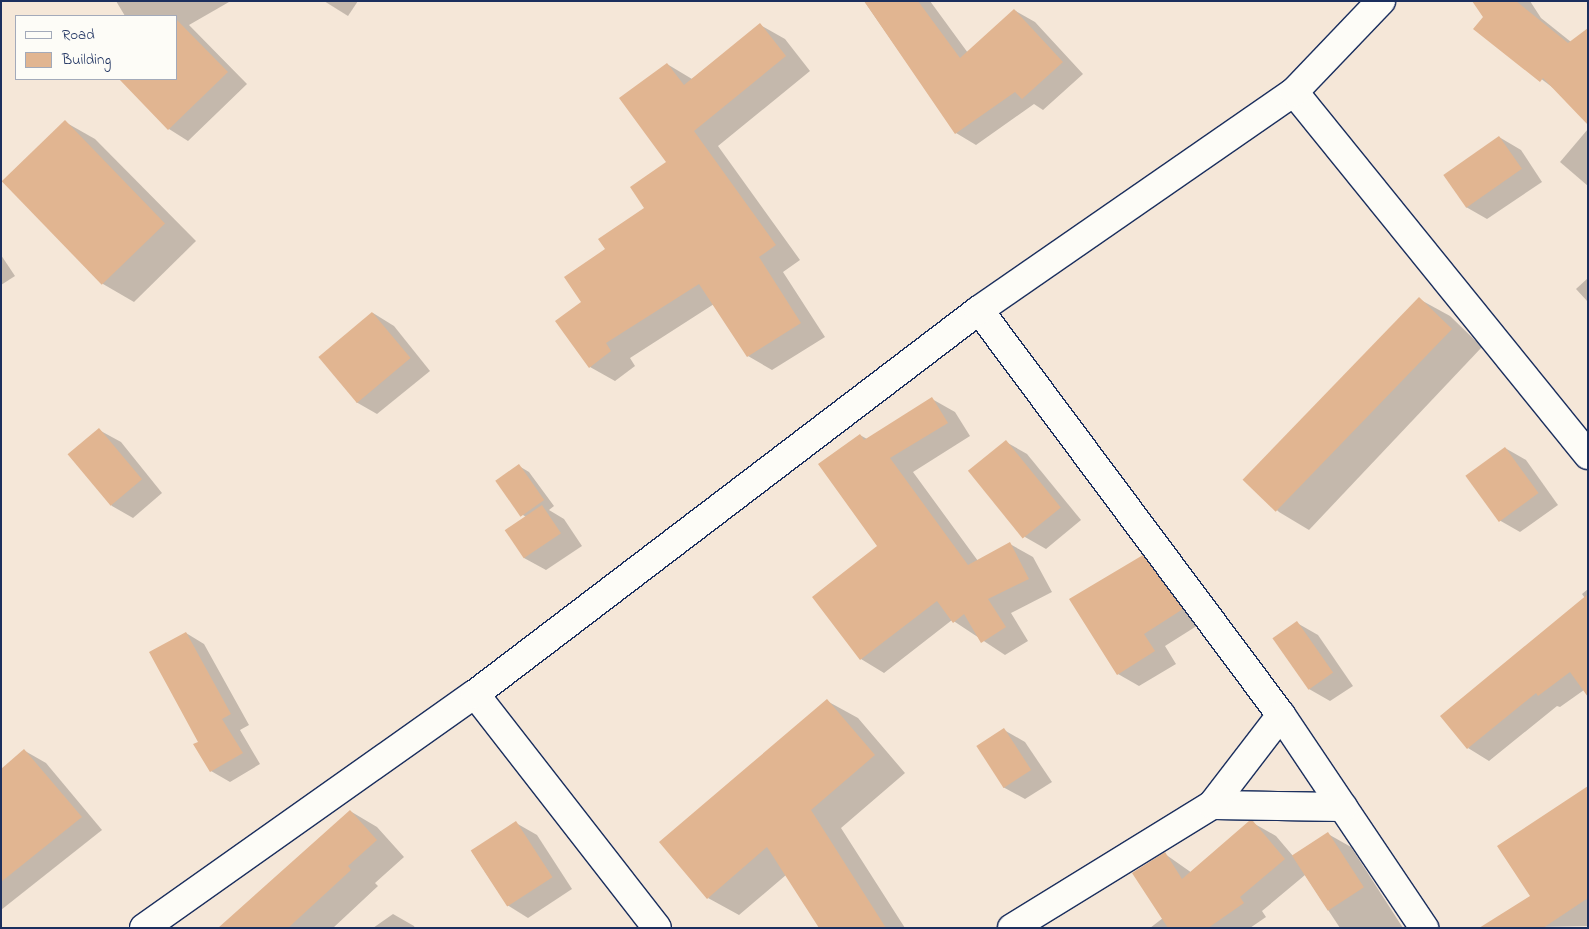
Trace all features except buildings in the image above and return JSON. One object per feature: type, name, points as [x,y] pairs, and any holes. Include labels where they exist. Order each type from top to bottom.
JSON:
[{"type":"street","points":[[144,928],[475,694],[979,310],[1294,92],[1381,1]]},
{"type":"street","points":[[1294,92],[1588,455]]},
{"type":"street","points":[[979,310],[1281,714],[1424,928]]},
{"type":"street","points":[[475,694],[657,928]]},
{"type":"street","points":[[1012,928],[1212,805],[1281,714]]},
{"type":"street","points":[[1212,805],[1343,807]]}]
